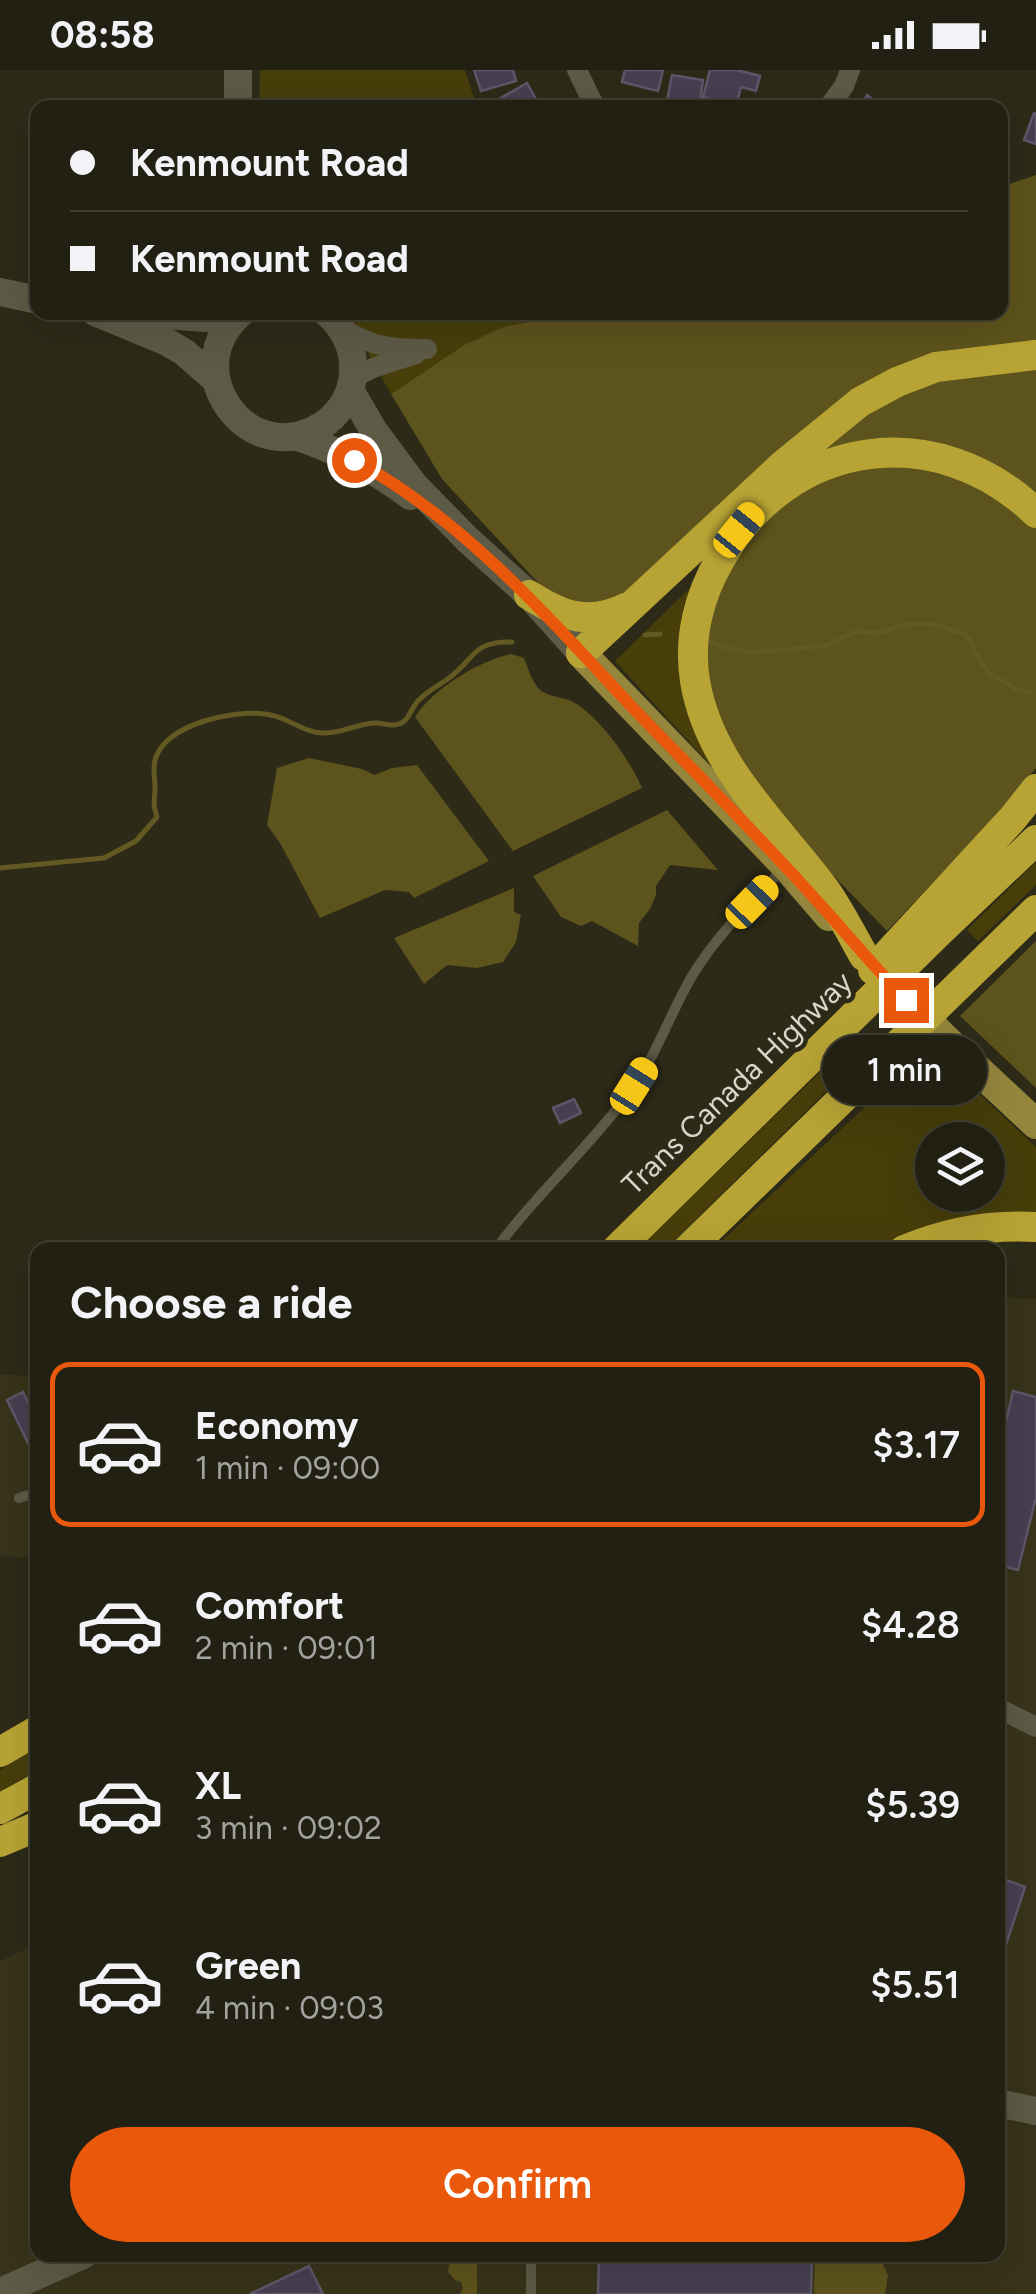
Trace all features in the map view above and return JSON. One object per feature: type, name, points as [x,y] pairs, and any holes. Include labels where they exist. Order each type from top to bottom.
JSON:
[{"type":"highway","points":[[586,658],[635,603],[848,410],[909,376],[936,367],[1036,355]]},
{"type":"highway","points":[[586,658],[754,510],[787,486],[832,463],[899,452],[936,456],[972,468],[1016,494],[1036,513]]},
{"type":"highway","points":[[754,510],[724,551],[702,597],[693,655],[698,697],[714,739],[737,780],[828,895],[864,956]]},
{"type":"highway","points":[[529,595],[564,614],[579,617],[606,617],[635,603]]},
{"type":"highway","points":[[931,924],[1036,790]]},
{"type":"highway","name":"Trans Canada Highway","points":[[624,1242],[931,924],[1036,840]]},
{"type":"highway","points":[[694,1242],[1036,910]]},
{"type":"highway","points":[[976,966],[1036,922]]},
{"type":"highway","points":[[923,1242],[971,1230],[1036,1226]]},
{"type":"highway","points":[[0,1752],[30,1735]]},
{"type":"highway","points":[[0,1809],[30,1792]]},
{"type":"highway","points":[[0,1842],[30,1829]]},
{"type":"main road","points":[[238,70],[238,100]]},
{"type":"main road","points":[[0,292],[30,298]]},
{"type":"main road","points":[[114,320],[184,352],[216,380]]},
{"type":"main road","points":[[234,320],[219,342],[214,368],[220,395],[238,420],[265,434],[295,436],[331,448],[386,477],[467,540],[529,595],[786,866],[864,956],[1036,1124]]},
{"type":"main road","points":[[295,436],[329,421],[344,402],[351,384],[352,353],[334,321]]},
{"type":"main road","points":[[351,384],[374,431],[415,486],[467,540]]},
{"type":"main road","points":[[1005,2105],[1036,2112]]},
{"type":"main road","points":[[0,2292],[67,2262]]},
{"type":"street","points":[[577,70],[592,100]]},
{"type":"street","points":[[834,100],[850,70]]},
{"type":"street","points":[[334,321],[368,343],[390,349],[427,350],[373,368],[351,384]]},
{"type":"street","points":[[1005,1712],[1036,1727]]},
{"type":"lane","points":[[501,1242],[612,1116],[648,1065],[702,961],[786,866]]},
{"type":"lane","points":[[19,1498],[30,1495]]},
{"type":"lane","points":[[531,2262],[531,2294]]},
{"type":"shaded area","points":[[260,70],[465,70],[475,100],[259,100]]},
{"type":"shaded area","points":[[1036,175],[1036,342],[951,350],[620,598],[581,605],[544,589],[442,479],[391,394],[464,345],[503,327],[542,320],[1008,320],[1008,184]]},
{"type":"shaded area","points":[[349,320],[542,320],[503,327],[464,345],[391,394]]},
{"type":"shaded area","points":[[1036,364],[1036,499],[994,467],[799,465],[859,415],[939,377]]},
{"type":"shaded area","points":[[856,466],[938,467],[1022,513],[1036,528],[1036,768],[887,931],[804,845],[733,751],[707,683],[705,635],[729,561],[783,502]]},
{"type":"shaded area","points":[[694,584],[724,780],[615,661]]},
{"type":"shaded area","points":[[511,654],[524,658],[539,689],[573,702],[604,728],[642,788],[513,851],[415,717],[433,696],[457,678]]},
{"type":"shaded area","points":[[309,758],[374,775],[417,765],[489,861],[414,898],[409,892],[385,890],[320,918],[267,825],[277,768]]},
{"type":"shaded area","points":[[667,810],[718,870],[670,865],[656,886],[650,909],[639,923],[638,946],[592,921],[581,926],[561,917],[533,876]]},
{"type":"shaded area","points":[[1036,862],[1036,885],[978,941],[967,930]]},
{"type":"shaded area","points":[[514,888],[514,912],[521,915],[516,942],[503,962],[477,968],[447,965],[424,984],[394,938]]},
{"type":"shaded area","points":[[1036,941],[1036,1088],[960,1016]]},
{"type":"shaded area","points":[[853,1040],[866,1052],[673,1242],[645,1242]]},
{"type":"shaded area","points":[[929,1047],[1036,1147],[1036,1219],[910,1242],[721,1242]]},
{"type":"shaded area","points":[[1005,1297],[1036,1299],[1036,2294],[0,2294],[0,1961],[30,1947],[30,2262],[1005,2262]]},
{"type":"shaded area","points":[[0,1374],[30,1376],[30,1557],[0,1555]]},
{"type":"shaded area","points":[[30,1752],[30,1774],[0,1792],[0,1770]]},
{"type":"shaded area","points":[[478,2262],[477,2294],[460,2294],[461,2282],[448,2272],[449,2265]]},
{"type":"shaded area","points":[[815,2262],[882,2262],[888,2275],[885,2294],[814,2294]]},
{"type":"building","points":[[474,70],[513,70],[516,81],[481,91]]},
{"type":"building","points":[[625,70],[663,70],[658,91],[622,82]]},
{"type":"building","points":[[710,70],[737,70],[760,76],[756,91],[741,87],[738,100],[703,97]]},
{"type":"building","points":[[672,75],[703,80],[700,100],[667,100]]},
{"type":"building","points":[[527,83],[537,100],[497,100]]},
{"type":"building","points":[[1036,114],[1036,144],[1024,140]]},
{"type":"building","points":[[574,1099],[581,1113],[560,1123],[553,1108]]},
{"type":"building","points":[[1013,1391],[1036,1397],[1036,1497],[1018,1570],[1005,1567],[1005,1426]]},
{"type":"building","points":[[23,1392],[30,1406],[30,1445],[29,1445],[7,1400]]},
{"type":"building","points":[[1005,1880],[1025,1887],[1005,1948]]},
{"type":"building","points":[[599,2262],[812,2262],[811,2294],[598,2294]]},
{"type":"building","points":[[309,2266],[323,2294],[250,2294]]},
{"type":"waterway","points":[[708,641],[730,649],[775,651],[828,645],[857,631],[878,633],[908,624],[933,624],[964,634],[990,674],[1016,689],[1030,692]]},
{"type":"waterway","points":[[645,635],[660,634]]},
{"type":"waterway","points":[[0,868],[104,858],[136,841],[157,817],[156,757],[163,745],[188,727],[252,713],[273,715],[323,733],[369,723],[396,725],[405,720],[421,697],[458,671],[476,652],[489,644],[512,642]]},
{"type":"route","points":[[354,460],[386,477],[529,595],[786,866],[906,1000]]}]
